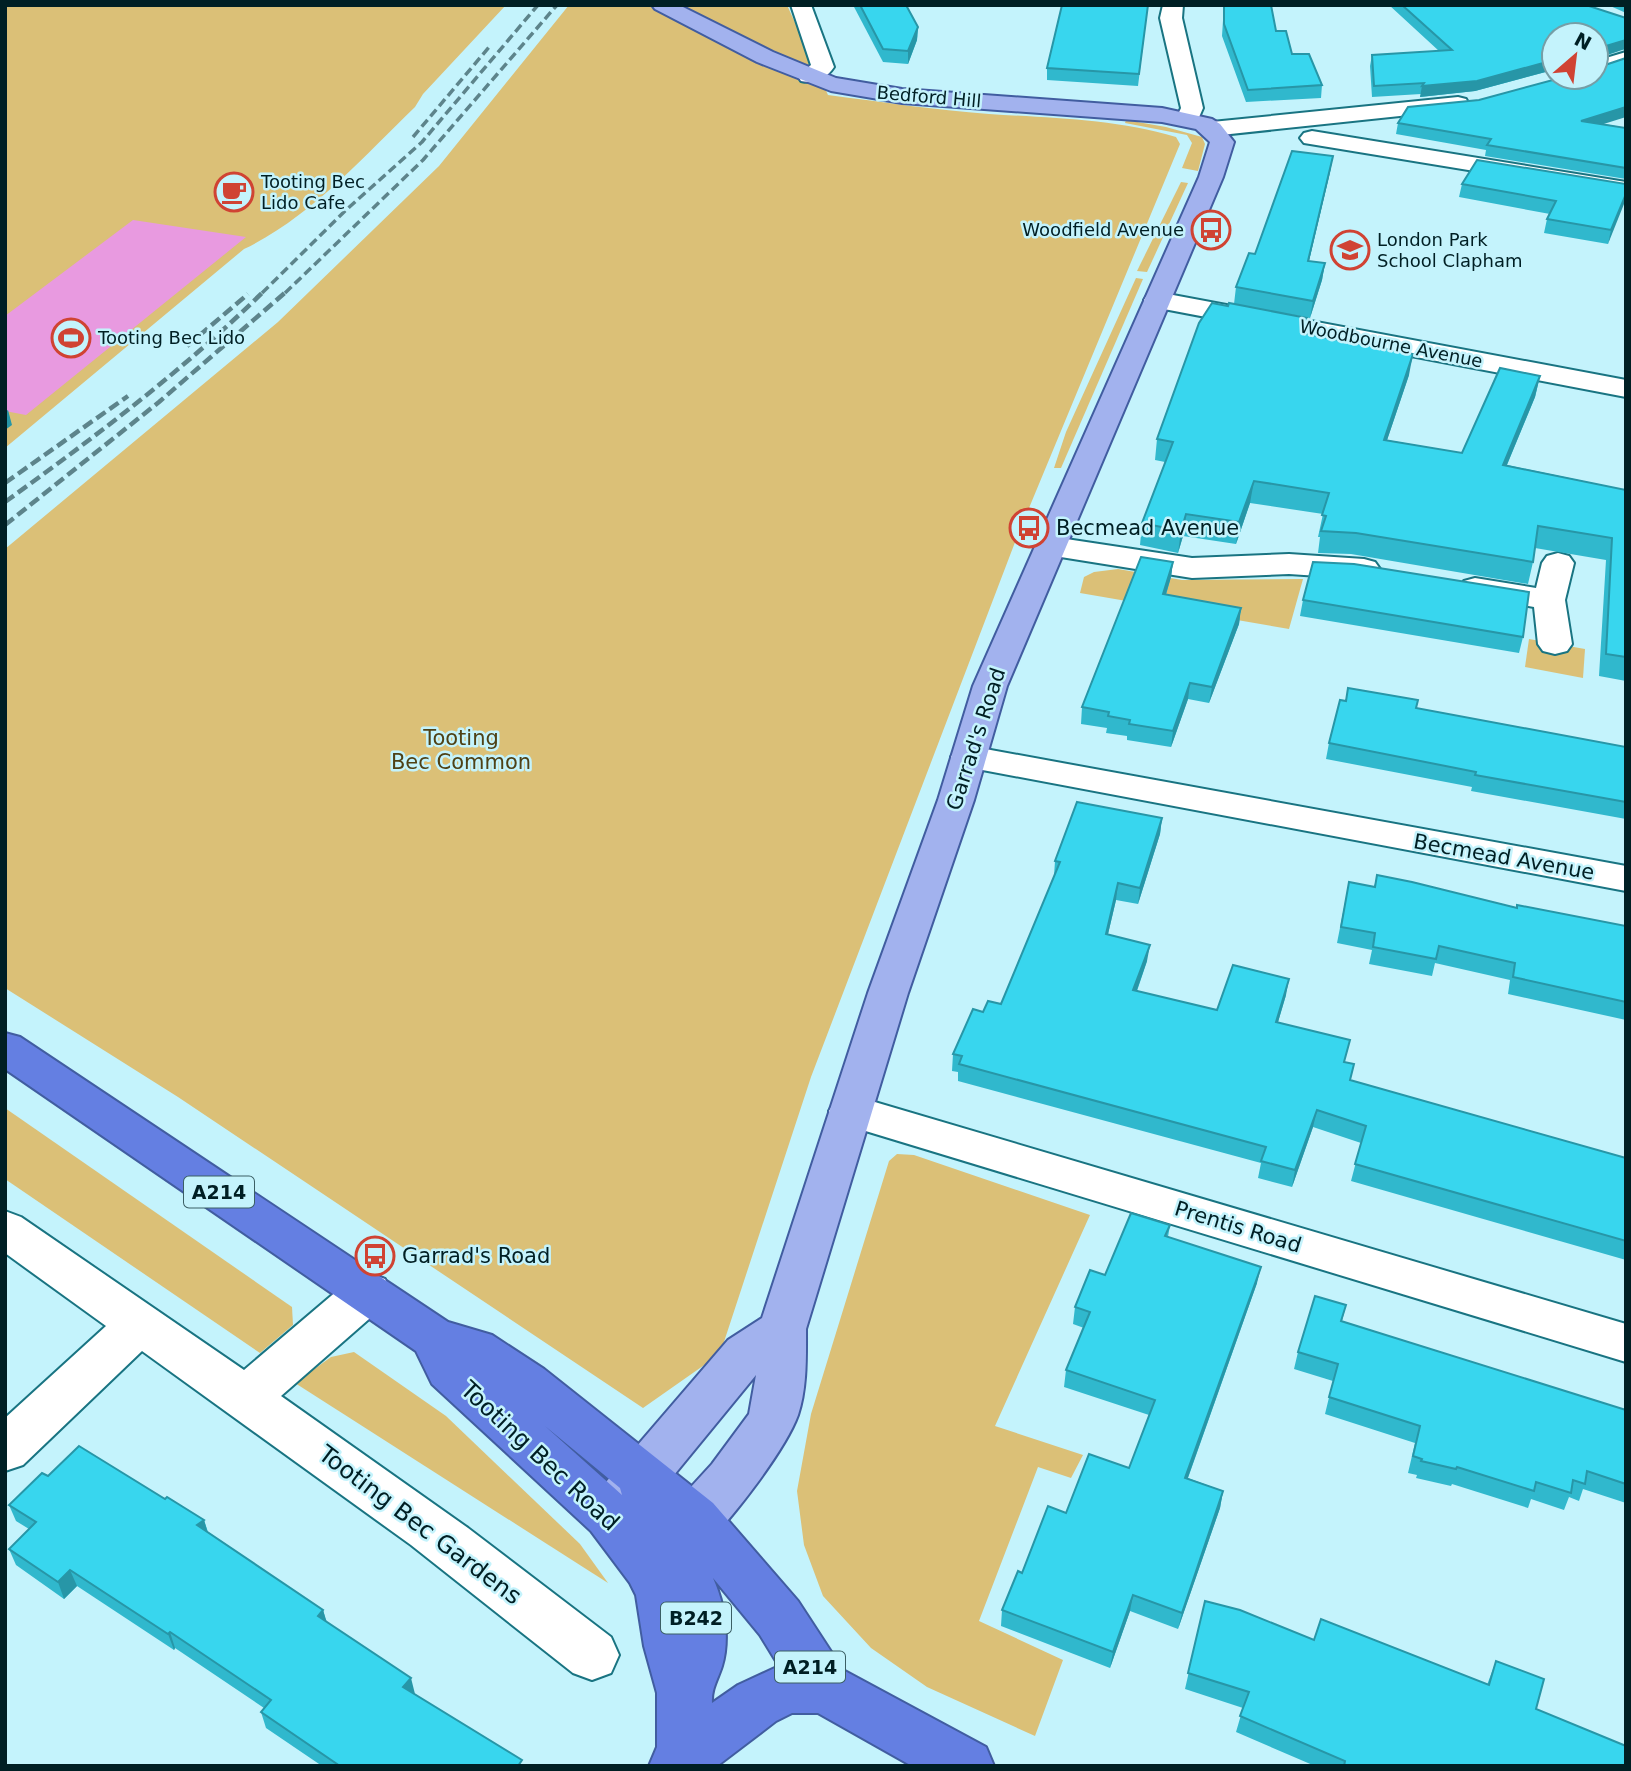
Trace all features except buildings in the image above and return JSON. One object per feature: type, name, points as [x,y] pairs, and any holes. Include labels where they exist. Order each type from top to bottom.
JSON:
[{"type":"highway","name":"Tooting Bec Road","points":[[5,1048],[434,1338],[475,1349],[499,1363],[559,1406],[643,1475]]},
{"type":"highway","name":"Tooting Bec Road","points":[[434,1338],[449,1370],[609,1515],[672,1543],[662,1595],[671,1646],[684,1693],[681,1759]]},
{"type":"highway","points":[[643,1475],[649,1500],[672,1543]]},
{"type":"highway","name":"A214","points":[[672,1543],[779,1618],[824,1688],[966,1766]]},
{"type":"highway","name":"A214","points":[[681,1759],[757,1703],[787,1688],[824,1688]]},
{"type":"main road","name":"Bedford Hill","points":[[662,5],[809,76],[861,91],[1108,110],[1200,124]]},
{"type":"main road","name":"Garrad's Road","points":[[672,1543],[762,1435],[773,1416],[782,1365],[782,1329],[887,993],[969,757],[990,686],[1053,547],[1139,338],[1211,177],[1221,145],[1219,135],[1200,124]]},
{"type":"main road","points":[[609,1515],[745,1354],[782,1329]]},
{"type":"street","points":[[801,5],[823,67],[809,76]]},
{"type":"street","points":[[1173,5],[1171,18],[1192,108],[1200,124],[1476,101]]},
{"type":"street","points":[[1312,138],[1626,189]]},
{"type":"street","name":"Woodbourne Avenue","points":[[1157,300],[1626,389]]},
{"type":"street","points":[[1053,547],[1192,568],[1321,565],[1391,573]]},
{"type":"street","points":[[1555,644],[1549,600],[1558,563]]},
{"type":"street","points":[[1443,582],[1549,600]]},
{"type":"street","name":"Becmead Avenue","points":[[969,757],[1626,879]]},
{"type":"street","name":"Prentis Road","points":[[851,1111],[1626,1343]]},
{"type":"street","name":"Tooting Bec Gardens","points":[[5,1229],[140,1326],[246,1396],[430,1530],[592,1655]]},
{"type":"street","points":[[246,1396],[368,1292]]},
{"type":"street","points":[[5,1450],[111,1349],[140,1326]]},
{"type":"green space","points":[[5,5],[506,5],[423,94],[415,107],[335,185],[292,220],[244,249],[5,448]]},
{"type":"green space","name":"Tooting Bec Common","points":[[569,5],[787,5],[828,95],[949,110],[1130,126],[1176,137],[1180,144],[1017,537],[811,1077],[720,1354],[643,1408],[178,1097],[5,988],[5,549],[278,322],[439,166]]},
{"type":"green space","points":[[1126,120],[1202,137],[1205,144],[1198,171],[1182,168],[1192,143],[1187,135],[1125,123]]},
{"type":"green space","points":[[1181,182],[1188,183],[1147,272],[1137,271]]},
{"type":"green space","points":[[1136,278],[1143,279],[1061,468],[1054,468],[1066,432]]},
{"type":"green space","points":[[1118,569],[1182,580],[1303,579],[1289,629],[1080,593],[1084,577],[1094,572]]},
{"type":"green space","points":[[1529,639],[1585,649],[1583,678],[1525,667]]},
{"type":"green space","points":[[5,1108],[292,1307],[293,1325],[260,1353],[5,1179]]},
{"type":"green space","points":[[897,1154],[914,1155],[1090,1215],[995,1426],[1083,1455],[1071,1478],[1038,1467],[979,1621],[1063,1660],[1035,1736],[927,1687],[871,1648],[823,1596],[804,1545],[797,1491],[811,1414],[889,1161]]},
{"type":"green space","points":[[354,1352],[446,1416],[580,1544],[608,1583],[295,1383],[331,1357]]},
{"type":"shaded area","points":[[133,220],[246,237],[26,415],[5,411],[5,316]]},
{"type":"railway","points":[[262,293],[346,210],[422,142],[538,5]]},
{"type":"railway","points":[[285,293],[423,160],[557,5]]},
{"type":"railway","points":[[413,137],[490,46]]},
{"type":"railway","points":[[5,502],[139,401],[203,348],[264,291]]},
{"type":"railway","points":[[5,525],[159,402],[287,291]]},
{"type":"railway","points":[[187,346],[248,294]]},
{"type":"railway","points":[[5,483],[128,396]]},
{"type":"place","name":"Tooting Bec Lido Cafe","points":[[234,192]]},
{"type":"place","name":"Woodfield Avenue","points":[[1211,230]]},
{"type":"place","name":"London Park School Clapham","points":[[1350,250]]},
{"type":"place","name":"Tooting Bec Lido","points":[[71,338]]},
{"type":"place","name":"Becmead Avenue","points":[[1029,528]]},
{"type":"place","name":"Garrad's Road","points":[[375,1256]]}]
